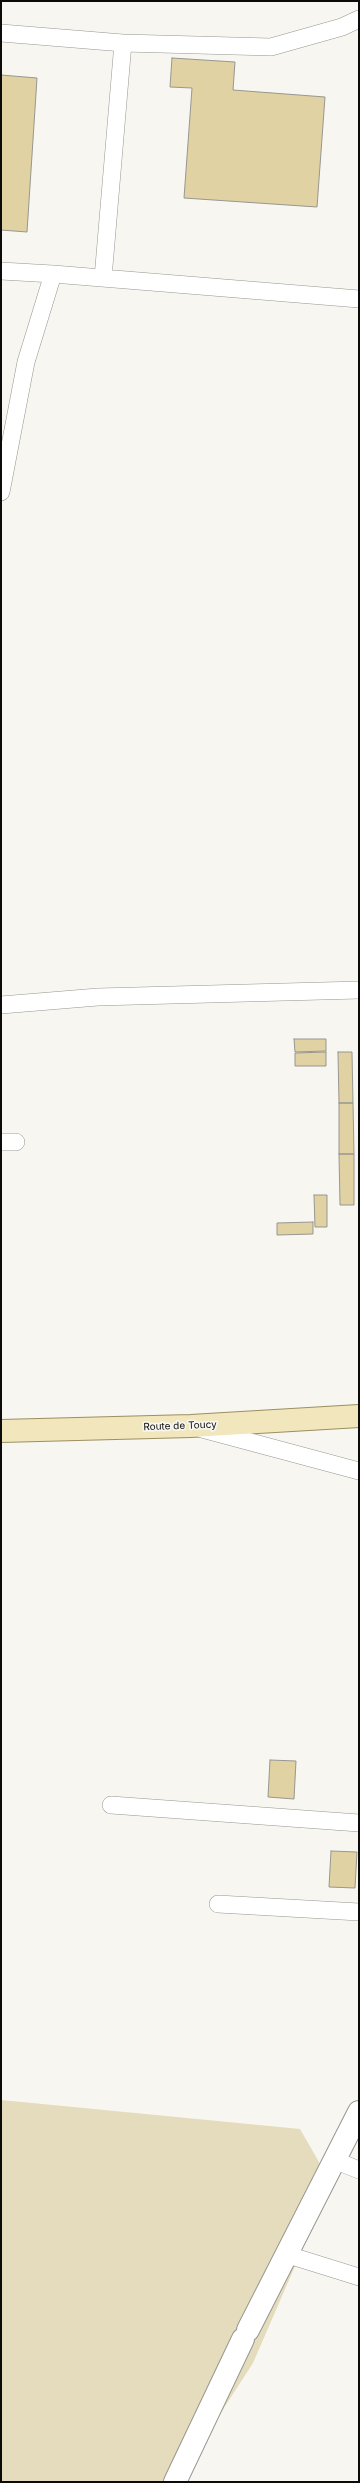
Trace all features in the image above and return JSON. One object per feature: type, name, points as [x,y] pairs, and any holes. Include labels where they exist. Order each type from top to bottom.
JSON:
[{"type":"main road","name":"Route de Toucy","points":[[1,1431],[191,1426],[359,1416]]},
{"type":"street","points":[[176,2482],[285,2254],[359,2112]]},
{"type":"lane","points":[[1,33],[123,43],[271,47],[342,27],[359,19]]},
{"type":"lane","points":[[103,278],[123,43]]},
{"type":"lane","points":[[1,271],[359,299]]},
{"type":"lane","points":[[2,483],[26,362],[53,274]]},
{"type":"lane","points":[[1,1005],[98,997],[359,990]]},
{"type":"lane","points":[[191,1426],[359,1471]]},
{"type":"lane","points":[[111,1805],[359,1823]]},
{"type":"lane","points":[[218,1904],[359,1912]]},
{"type":"lane","points":[[334,2160],[359,2170]]},
{"type":"lane","points":[[285,2254],[359,2277]]},
{"type":"shaded area","points":[[1,2100],[300,2129],[331,2183],[253,2363],[176,2482],[1,2482]]},
{"type":"building","points":[[172,58],[235,62],[233,90],[325,97],[317,207],[184,198],[192,88],[170,87]]},
{"type":"building","points":[[1,75],[37,78],[27,232],[1,230]]},
{"type":"building","points":[[294,1039],[326,1039],[326,1051],[295,1052]]},
{"type":"building","points":[[326,1052],[326,1066],[295,1066],[295,1053]]},
{"type":"building","points":[[338,1052],[352,1052],[353,1103],[339,1103]]},
{"type":"building","points":[[339,1103],[353,1103],[354,1154],[339,1154]]},
{"type":"building","points":[[339,1154],[354,1154],[354,1205],[340,1205]]},
{"type":"building","points":[[314,1195],[327,1195],[327,1227],[315,1227]]},
{"type":"building","points":[[313,1222],[313,1234],[277,1235],[277,1223]]},
{"type":"building","points":[[270,1760],[296,1761],[294,1799],[268,1797]]},
{"type":"building","points":[[331,1851],[357,1852],[355,1888],[329,1887]]}]
